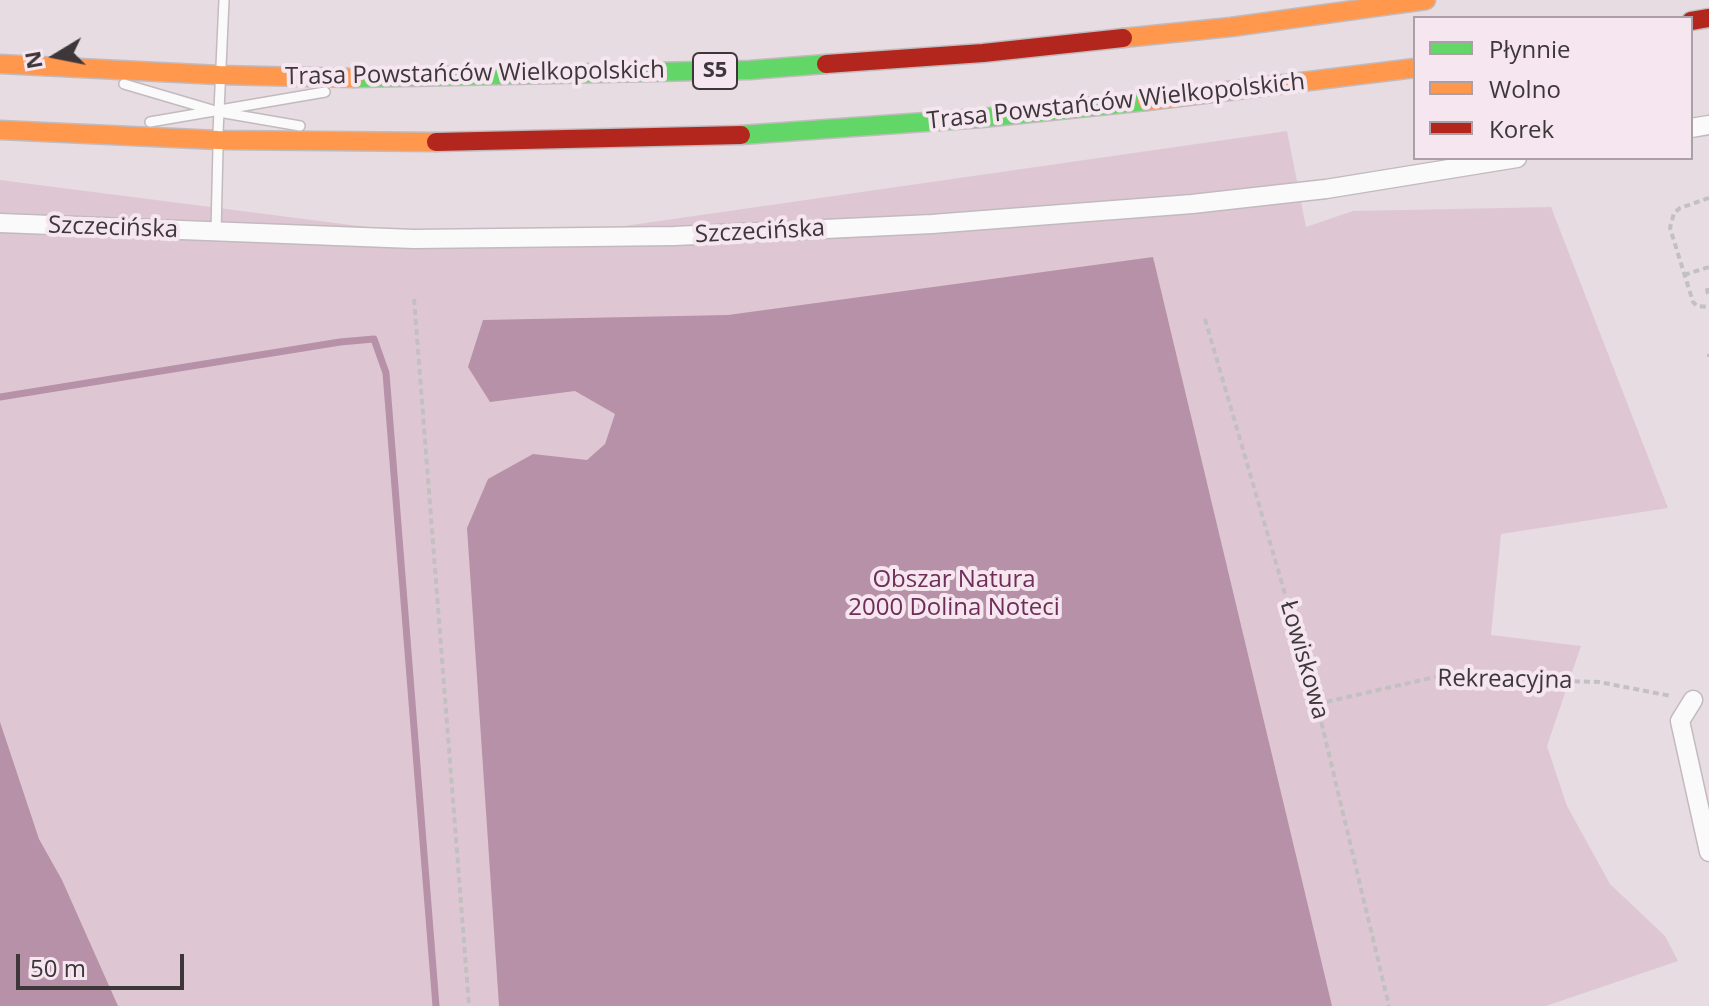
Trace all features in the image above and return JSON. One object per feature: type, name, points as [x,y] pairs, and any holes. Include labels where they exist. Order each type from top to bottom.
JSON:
[{"type":"highway","name":"Trasa Powstańców Wielkopolskich","points":[[0,64],[219,75],[395,79],[750,70],[967,55],[1231,27],[1426,0]]},
{"type":"highway","name":"Trasa Powstańców Wielkopolskich","points":[[0,130],[218,140],[393,143],[756,135],[982,118],[1248,90],[1413,68]]},
{"type":"street","name":"Szczecińska","points":[[0,223],[414,239],[674,236],[932,224],[1207,203],[1326,189],[1505,160]]},
{"type":"street","points":[[1693,700],[1680,721],[1709,852]]},
{"type":"lane","points":[[216,232],[219,75],[224,0]]},
{"type":"lane","points":[[71,69],[219,112],[306,127]]},
{"type":"lane","points":[[143,123],[395,79]]},
{"type":"lane","points":[[68,135],[128,125]]},
{"type":"lane","points":[[321,130],[393,143]]},
{"type":"path","points":[[1709,198],[1680,208],[1670,228],[1693,302],[1697,306],[1709,307]]},
{"type":"path","points":[[1684,275],[1709,267]]},
{"type":"path","points":[[1709,290],[1709,297]]},
{"type":"path","points":[[414,299],[469,1006]]},
{"type":"path","name":"Łowiskowa","points":[[1205,319],[1317,704],[1389,1006]]},
{"type":"path","name":"Rekreacyjna","points":[[1317,704],[1435,677],[1599,682],[1693,700]]},
{"type":"green space","name":"Obszar Natura 2000 Dolina Noteci","points":[[1287,131],[1306,227],[1353,211],[1551,207],[1668,508],[1501,534],[1491,635],[1581,646],[1547,746],[1567,806],[1610,884],[1665,936],[1678,961],[1546,1006],[0,1006],[0,180],[499,244]]},
{"type":"shaded area","points":[[1153,257],[1332,1006],[499,1006],[467,528],[488,479],[533,454],[587,460],[605,444],[615,414],[575,391],[490,402],[468,367],[483,320],[728,315]]},
{"type":"shaded area","points":[[0,722],[39,839],[62,880],[118,1006],[0,1006]]},
{"type":"waterway","points":[[0,397],[374,339],[386,373],[436,1006]]},
{"type":"traffic: fast","points":[[354,78],[750,70],[826,64]]},
{"type":"traffic: fast","points":[[741,135],[982,118],[1147,101]]},
{"type":"traffic: slow","points":[[1123,38],[1231,27],[1426,0]]},
{"type":"traffic: slow","points":[[0,64],[354,78]]},
{"type":"traffic: slow","points":[[1147,101],[1413,68]]},
{"type":"traffic: slow","points":[[0,130],[218,140],[436,142]]},
{"type":"traffic: jam","points":[[1693,21],[1709,18]]},
{"type":"traffic: jam","points":[[826,64],[983,53],[1123,38]]},
{"type":"traffic: jam","points":[[436,142],[741,135]]}]
